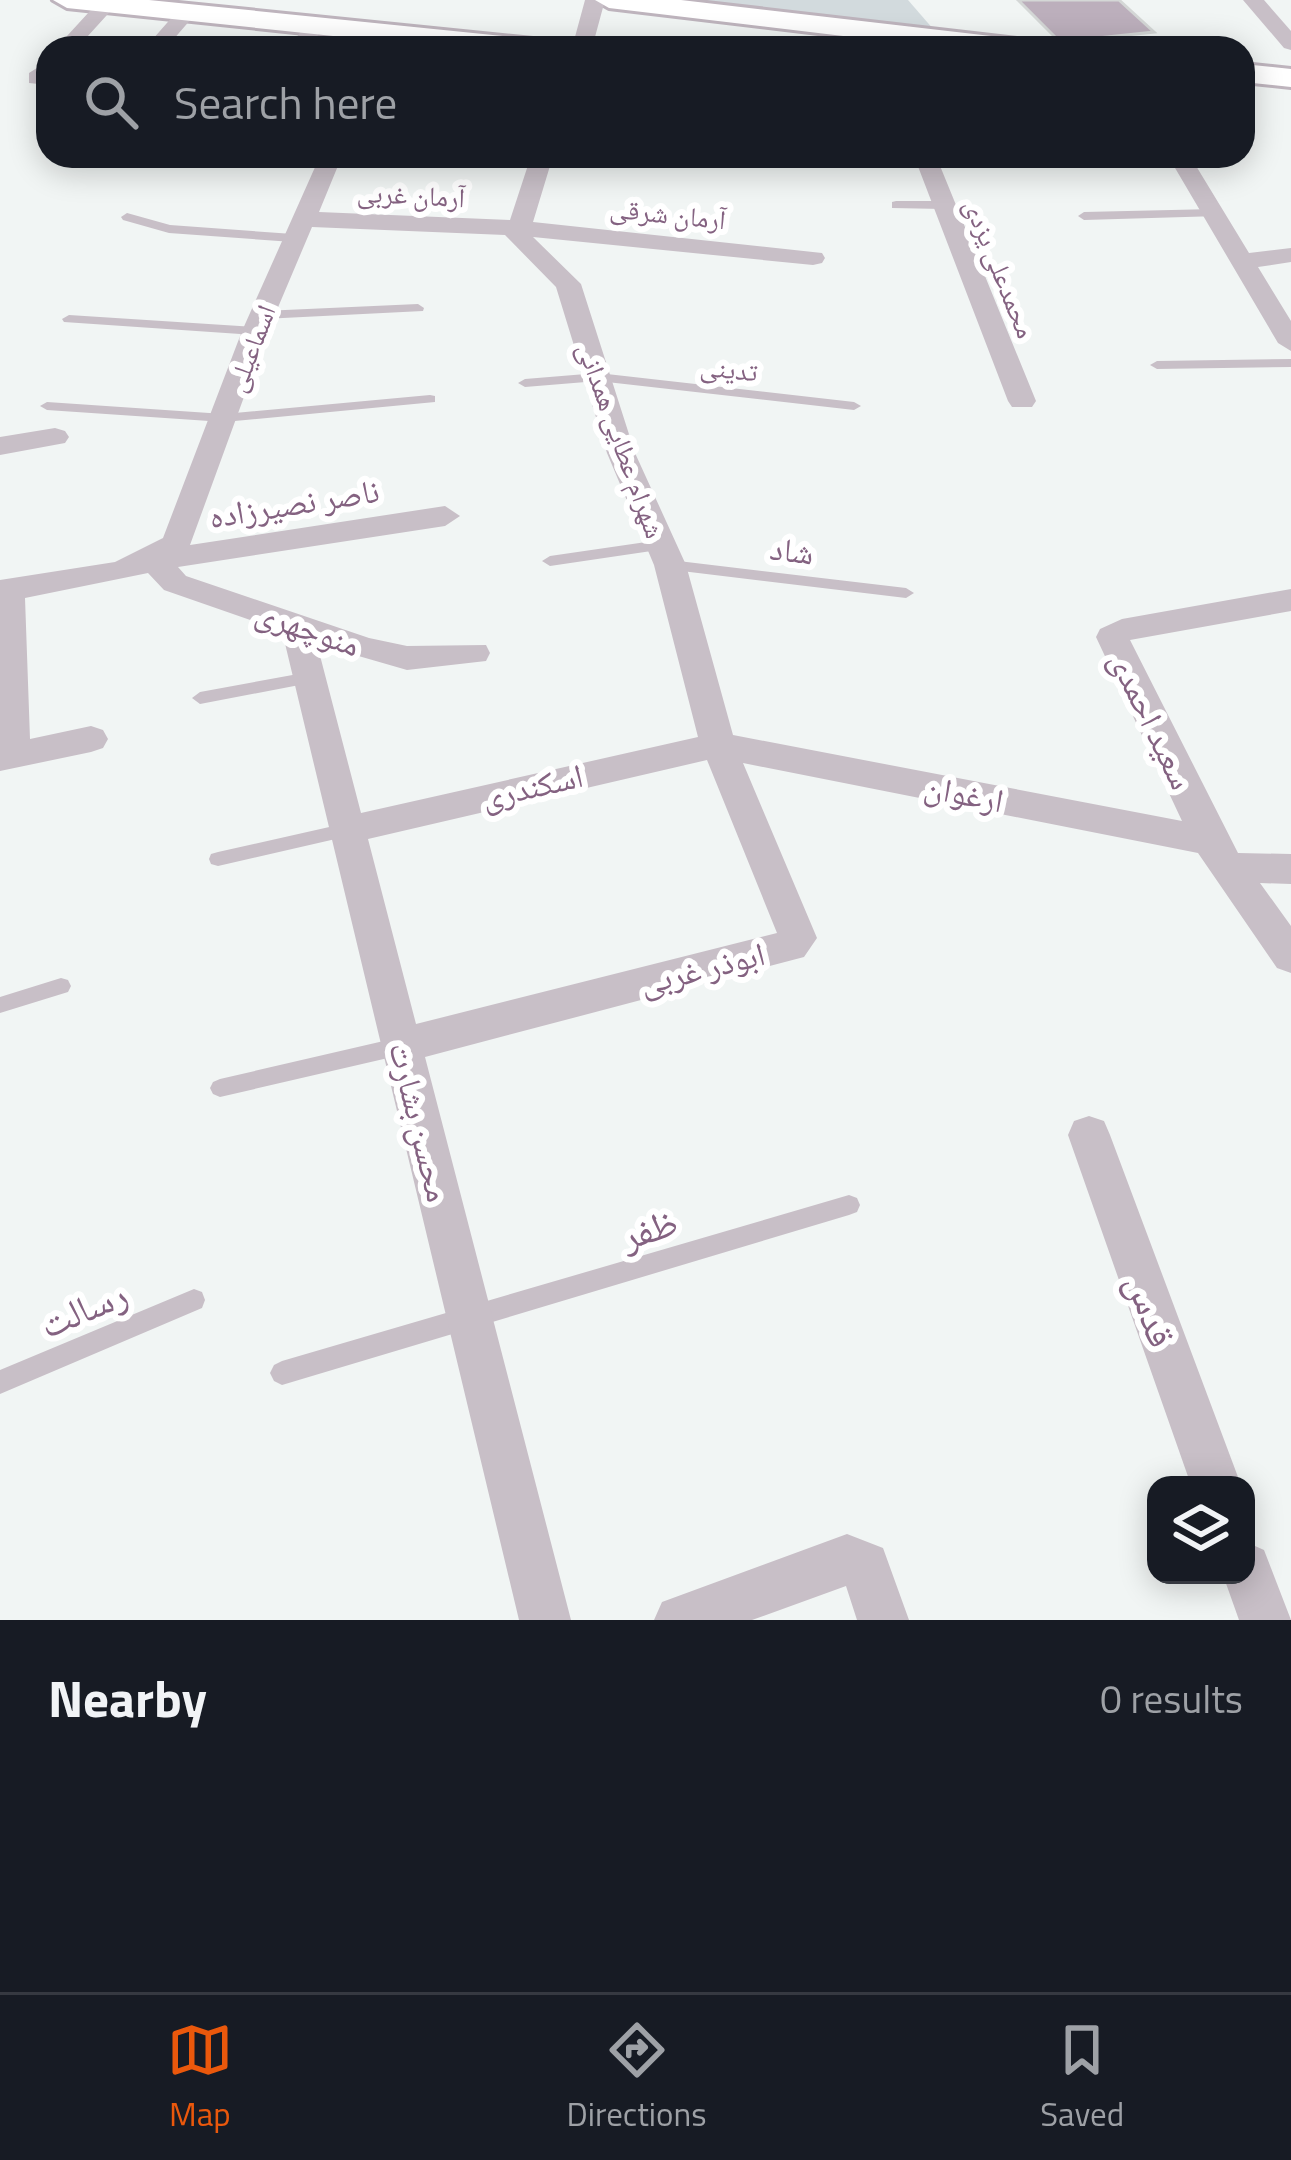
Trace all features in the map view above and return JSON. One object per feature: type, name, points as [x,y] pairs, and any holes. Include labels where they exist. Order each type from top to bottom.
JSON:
[{"type":"main road","points":[[68,0],[188,11],[307,36]]},
{"type":"main road","points":[[609,0],[915,36]]},
{"type":"main road","points":[[1255,74],[1291,78]]},
{"type":"main road","points":[[1255,99],[1291,96]]},
{"type":"street","points":[[586,36],[596,0]]},
{"type":"street","points":[[1253,0],[1291,44]]},
{"type":"street","points":[[77,36],[107,4]]},
{"type":"street","points":[[166,36],[188,11]]},
{"type":"street","name":"اسماعیلی","points":[[165,552],[326,168]]},
{"type":"street","points":[[516,228],[538,168]]},
{"type":"street","name":"محمدعلی یزدی","points":[[929,168],[1022,401]]},
{"type":"street","points":[[1187,168],[1291,344]]},
{"type":"street","name":"آرمان غربی","points":[[298,229],[516,228]]},
{"type":"street","name":"آرمان شرقی","points":[[516,228],[813,258]]},
{"type":"street","name":"شهرام عطایی همدانی","points":[[516,228],[521,242],[552,264],[568,284],[621,453],[665,555],[718,745]]},
{"type":"street","points":[[1244,261],[1291,255]]},
{"type":"street","points":[[0,446],[55,437]]},
{"type":"street","name":"ناصر نصیرزاده","points":[[4,590],[165,552],[445,516]]},
{"type":"street","name":"منوچهری","points":[[165,552],[175,583],[296,624],[407,658],[474,653]]},
{"type":"street","points":[[4,590],[7,757],[91,739]]},
{"type":"street","name":"سعید احمدی","points":[[1220,854],[1112,637],[1122,630],[1291,600]]},
{"type":"street","name":"محسن بشارت","points":[[296,624],[545,1620]]},
{"type":"street","name":"اسکندری","points":[[347,830],[718,745]]},
{"type":"street","name":"ارغوان","points":[[718,745],[1291,869]]},
{"type":"street","name":"ابوذر غربی","points":[[401,1046],[790,946],[798,938],[794,925],[718,745]]},
{"type":"street","points":[[1220,854],[1291,957]]},
{"type":"street","name":"قدس","points":[[1089,1135],[1213,1476]]},
{"type":"street","points":[[680,1620],[848,1559],[865,1566],[883,1620]]},
{"type":"street","points":[[1252,1584],[1265,1620]]},
{"type":"lane","points":[[896,205],[943,205]]},
{"type":"lane","points":[[1084,216],[1215,213]]},
{"type":"lane","points":[[128,217],[170,229],[298,229]]},
{"type":"lane","points":[[69,319],[259,323],[418,308]]},
{"type":"lane","points":[[1157,365],[1291,363]]},
{"type":"lane","name":"تدینی","points":[[525,383],[598,377],[854,406]]},
{"type":"lane","points":[[47,406],[224,418],[430,399]]},
{"type":"lane","name":"شاد","points":[[550,561],[665,555],[906,593]]},
{"type":"lane","points":[[200,698],[309,678]]},
{"type":"lane","points":[[218,860],[347,830]]},
{"type":"lane","points":[[0,1006],[62,986]]},
{"type":"lane","points":[[220,1088],[401,1046]]},
{"type":"lane","name":"ظفر","points":[[282,1372],[849,1205]]},
{"type":"lane","name":"رسالت","points":[[0,1382],[194,1300]]},
{"type":"shaded area","points":[[681,0],[908,0],[934,30]]},
{"type":"building","points":[[1018,0],[1119,0],[1154,32],[1116,36],[1054,36]]}]
